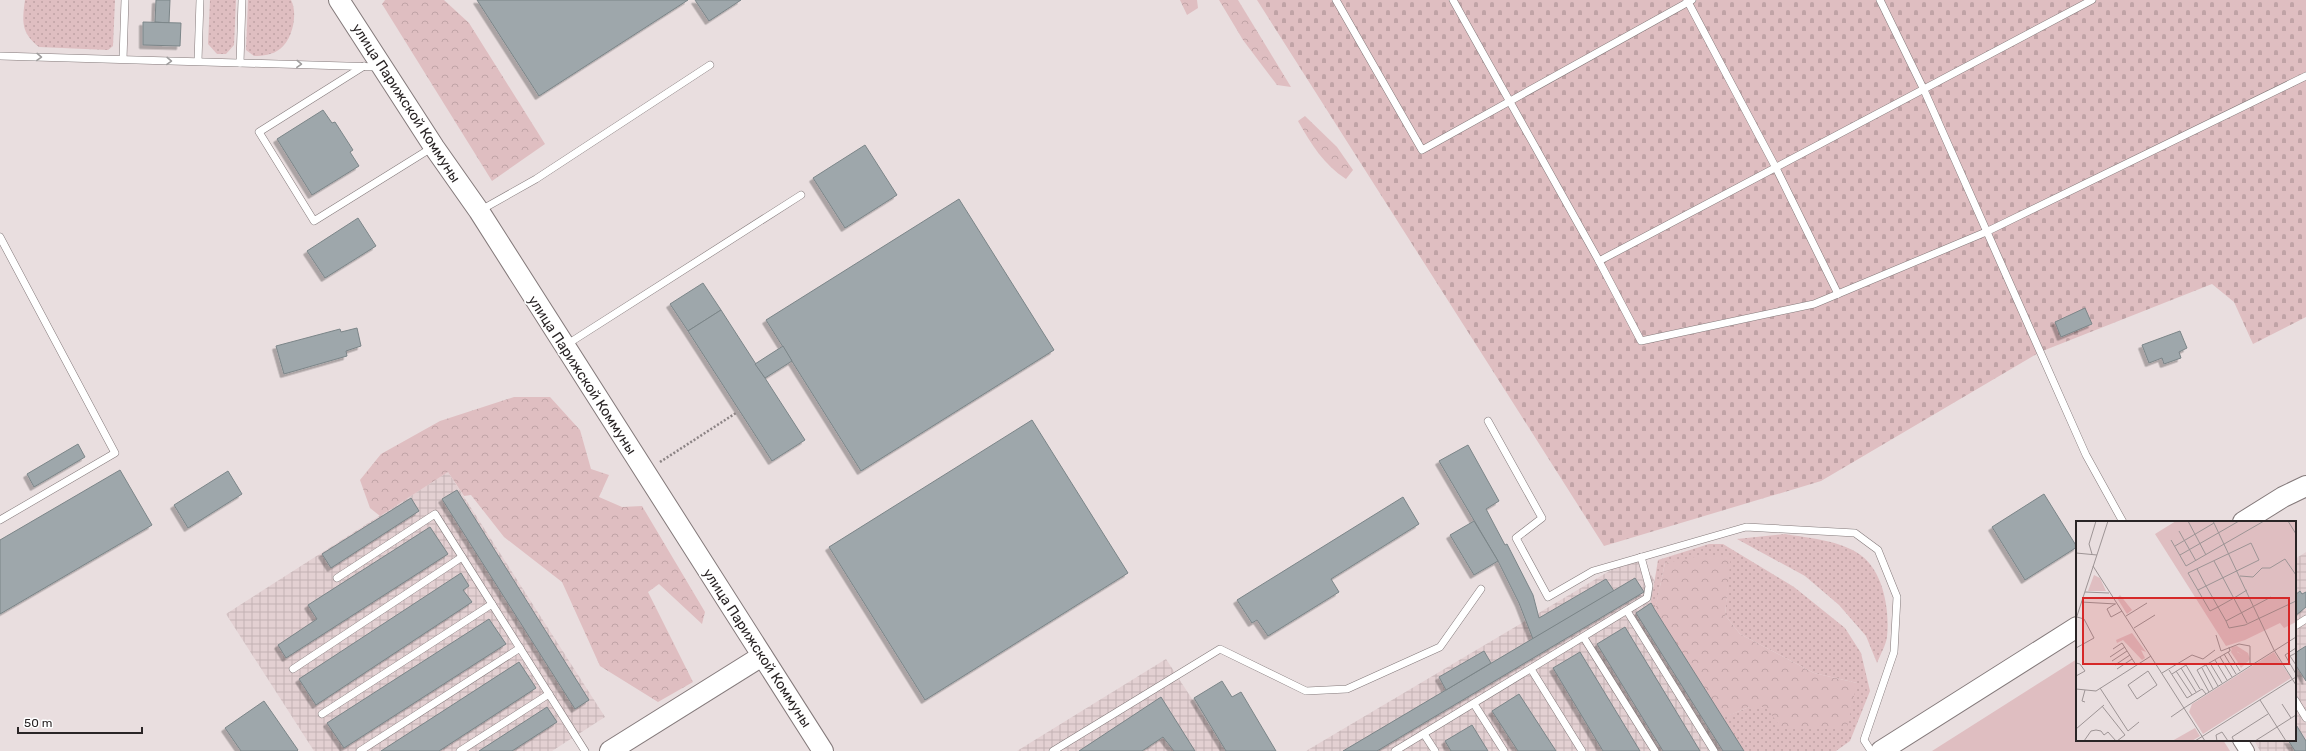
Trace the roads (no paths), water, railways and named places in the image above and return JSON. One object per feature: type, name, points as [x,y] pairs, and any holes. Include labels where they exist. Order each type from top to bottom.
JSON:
[{"type":"main road","name":"улица Парижской Коммуны","points":[[339,0],[373,66],[434,147],[479,211],[823,751]]},
{"type":"main road","points":[[2246,521],[2306,486]]},
{"type":"main road","points":[[1881,751],[2076,628]]},
{"type":"main road","points":[[619,748],[762,656]]},
{"type":"street","points":[[2241,741],[2247,751]]},
{"type":"lane","points":[[123,59],[125,0]]},
{"type":"lane","points":[[198,61],[200,0]]},
{"type":"lane","points":[[240,62],[242,0]]},
{"type":"lane","points":[[1336,0],[1422,150],[1689,1],[1776,168],[1838,294]]},
{"type":"lane","points":[[1453,0],[1599,261],[1641,341],[1814,304],[1986,232],[2306,76]]},
{"type":"lane","points":[[1880,0],[1924,90],[2086,455],[2122,521]]},
{"type":"lane","points":[[1599,261],[2092,0]]},
{"type":"lane","points":[[0,56],[373,66]]},
{"type":"lane","points":[[479,211],[536,179],[710,65]]},
{"type":"lane","points":[[373,66],[259,132],[314,221],[434,147]]},
{"type":"lane","points":[[564,346],[801,195]]},
{"type":"lane","points":[[0,237],[115,453],[0,520]]},
{"type":"lane","points":[[1488,421],[1542,518],[1516,538],[1548,597],[1593,571],[1746,526],[1855,533],[1878,550],[1897,596],[1894,652],[1864,740],[1871,751]]},
{"type":"lane","points":[[337,578],[435,514],[585,751]]},
{"type":"lane","points":[[293,669],[462,557]]},
{"type":"lane","points":[[1395,751],[1584,638],[1647,598],[1649,586],[1641,557]]},
{"type":"lane","points":[[1053,751],[1220,649],[1306,691],[1347,689],[1440,647],[1481,588]]},
{"type":"lane","points":[[322,714],[492,604]]},
{"type":"lane","points":[[1627,611],[1714,751]]},
{"type":"lane","points":[[2296,625],[2306,619]]},
{"type":"lane","points":[[1584,638],[1655,751]]},
{"type":"lane","points":[[360,751],[520,648]]},
{"type":"lane","points":[[1531,669],[1582,751]]},
{"type":"lane","points":[[460,751],[549,694]]},
{"type":"lane","points":[[2296,702],[2306,718]]},
{"type":"lane","points":[[1474,704],[1504,751]]},
{"type":"lane","points":[[1424,734],[1435,751]]}]
